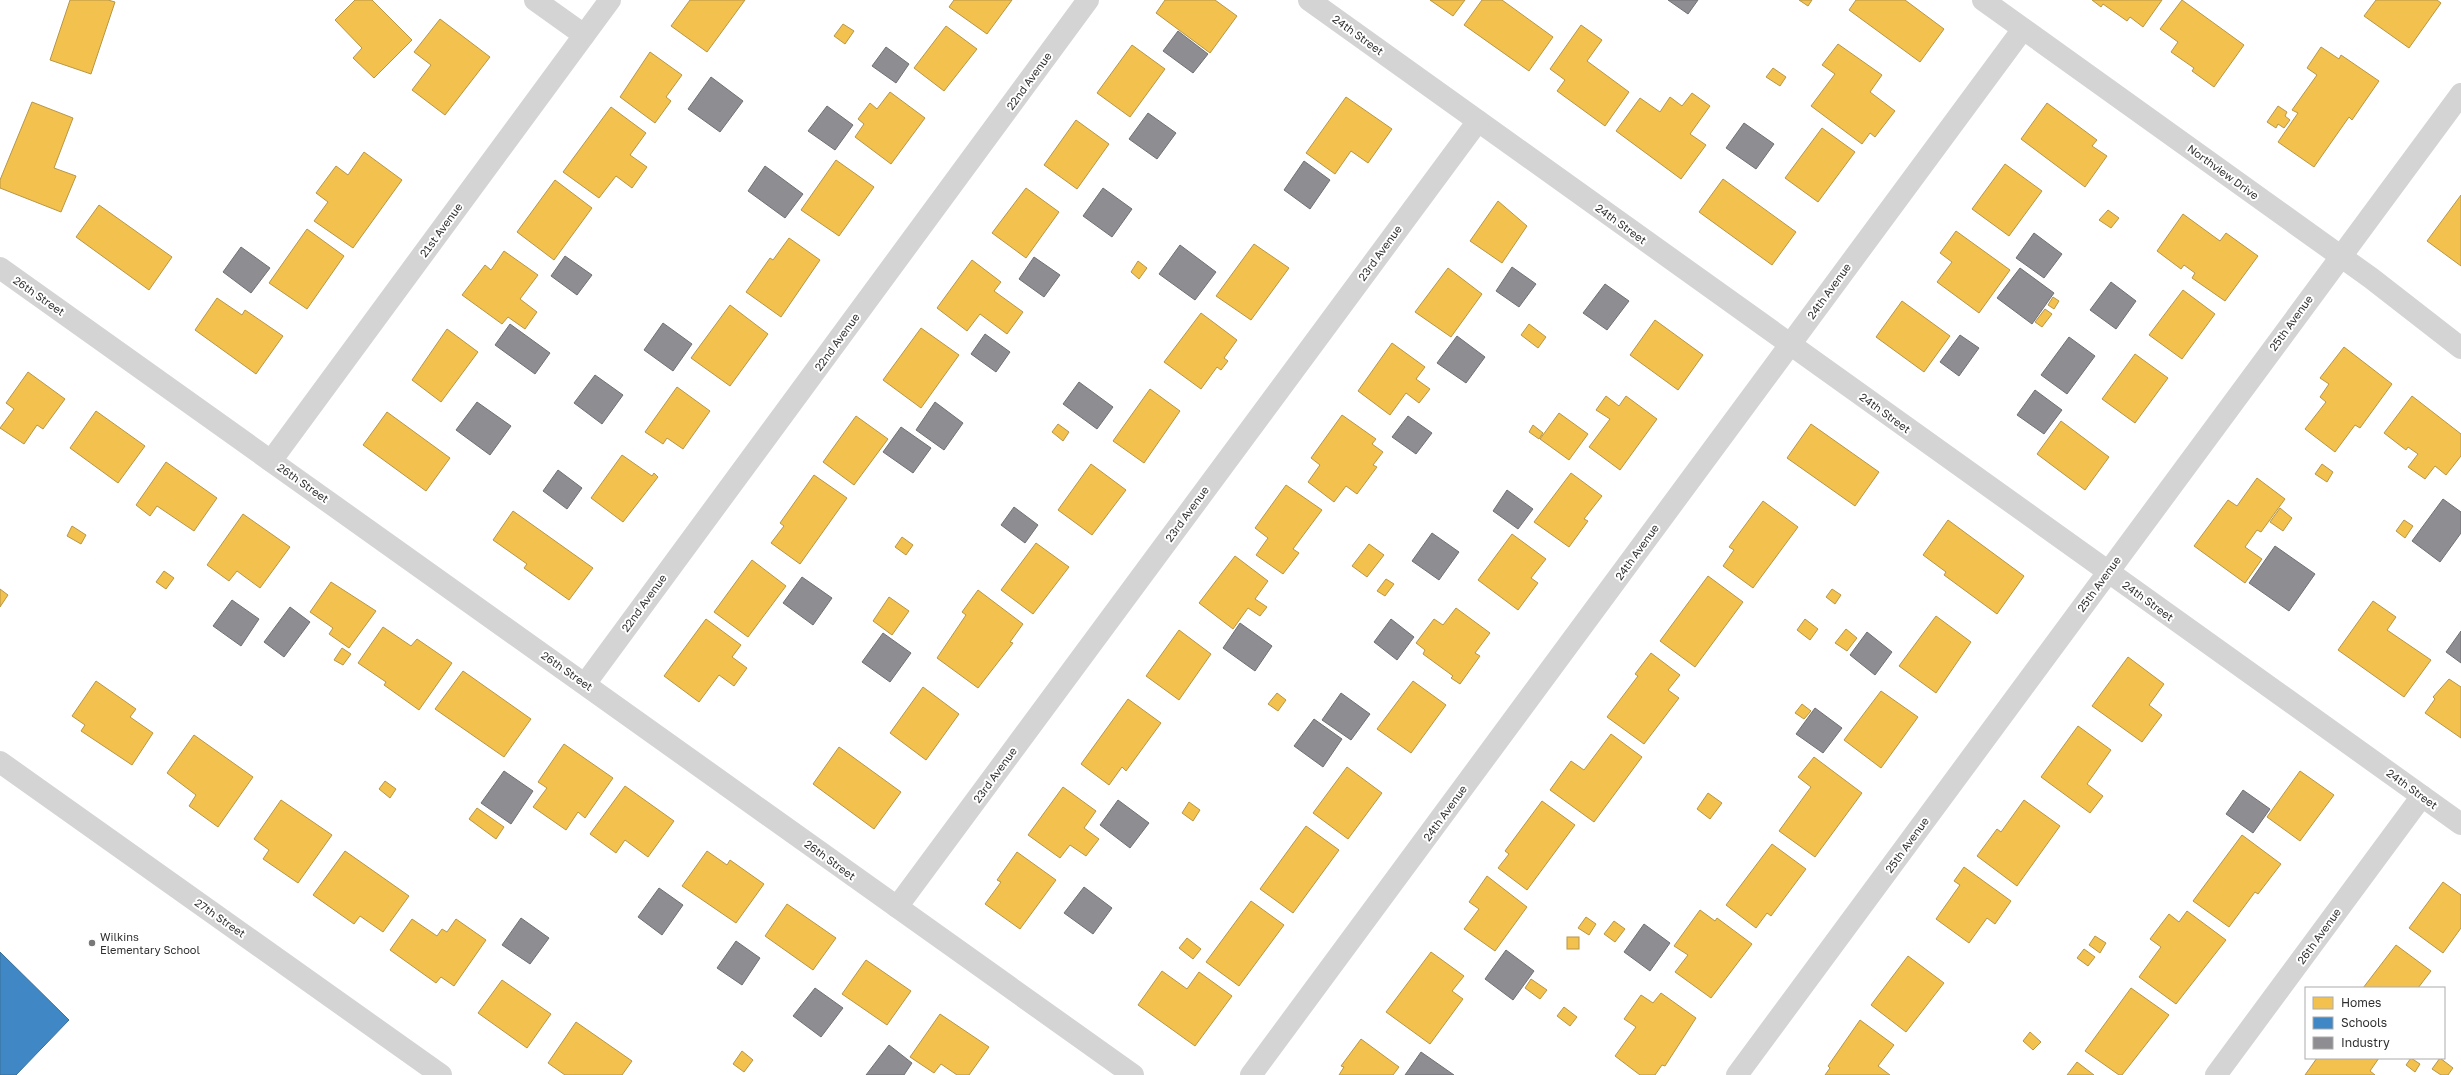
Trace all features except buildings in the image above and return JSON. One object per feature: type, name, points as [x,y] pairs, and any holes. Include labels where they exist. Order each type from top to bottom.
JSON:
[{"type":"street","points":[[535,0],[584,35]]},
{"type":"street","name":"21st Avenue","points":[[271,461],[610,0]]},
{"type":"street","name":"22nd Avenue","points":[[585,684],[1088,0]]},
{"type":"street","name":"24th Street","points":[[1309,0],[1789,345],[2461,824]]},
{"type":"street","name":"Northview Drive","points":[[1982,0],[2340,256],[2461,348]]},
{"type":"street","name":"24th Avenue","points":[[1251,1075],[2023,29]]},
{"type":"street","name":"25th Avenue","points":[[1737,1075],[2461,94]]},
{"type":"street","name":"23rd Avenue","points":[[897,907],[1478,121]]},
{"type":"street","name":"26th Street","points":[[0,268],[1133,1075]]},
{"type":"street","name":"27th Street","points":[[0,762],[441,1075]]},
{"type":"street","name":"26th Avenue","points":[[2216,1075],[2422,796]]},
{"type":"place","name":"Wilkins Elementary School","points":[[92,943]]}]
